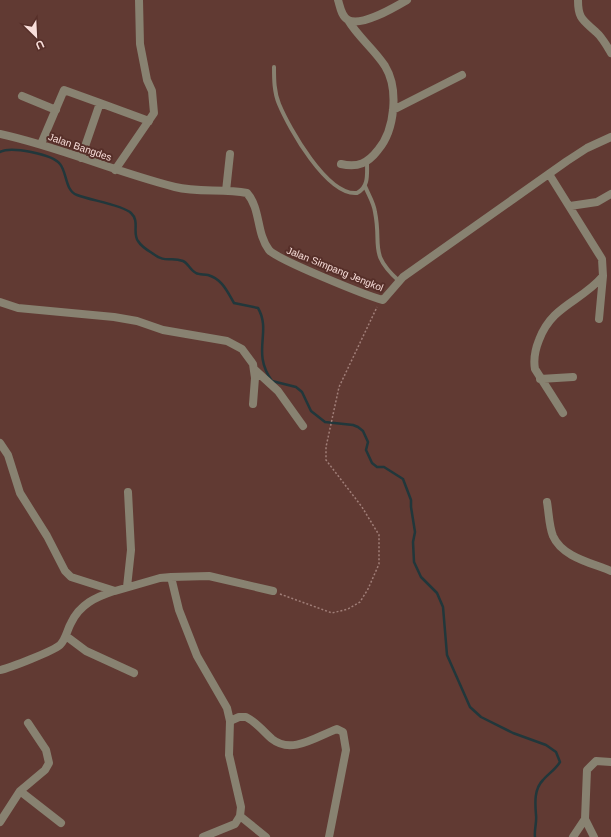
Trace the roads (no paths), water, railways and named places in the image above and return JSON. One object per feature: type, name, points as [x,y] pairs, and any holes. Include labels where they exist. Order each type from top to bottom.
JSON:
[{"type":"street","name":"Jalan Bangdes","points":[[0,134],[41,144],[115,170],[154,113],[155,103],[152,91],[146,80],[144,69],[138,22],[139,0]]},
{"type":"street","points":[[338,0],[344,16],[387,70],[392,88],[393,110],[389,134],[378,151],[366,162],[354,166],[341,164]]},
{"type":"street","points":[[348,20],[368,19],[407,0]]},
{"type":"street","points":[[578,0],[579,13],[582,20],[608,44],[611,53]]},
{"type":"street","points":[[393,110],[462,75]]},
{"type":"street","points":[[41,144],[64,90],[149,121]]},
{"type":"street","points":[[22,96],[56,110]]},
{"type":"street","points":[[81,158],[100,103]]},
{"type":"street","name":"Jalan Simpang Jengkol","points":[[115,170],[177,187],[248,193],[253,199],[264,240],[269,251],[299,267],[383,300],[400,281],[549,174],[587,148],[611,137]]},
{"type":"street","points":[[226,191],[230,154]]},
{"type":"street","points":[[549,174],[602,259],[603,276],[599,319]]},
{"type":"street","points":[[570,206],[597,202],[611,194]]},
{"type":"street","points":[[563,413],[540,379],[536,369],[534,357],[543,329],[553,315],[594,286],[603,276]]},
{"type":"street","points":[[0,302],[18,308],[114,317],[137,321],[163,330],[220,339],[242,349],[251,358],[256,370],[273,385],[303,426]]},
{"type":"street","points":[[253,404],[256,370]]},
{"type":"street","points":[[540,379],[573,377]]},
{"type":"street","points":[[0,443],[8,455],[20,493],[67,574],[89,584],[115,591]]},
{"type":"street","points":[[127,587],[131,550],[128,492]]},
{"type":"street","points":[[547,502],[550,528],[557,543],[568,552],[611,572]]},
{"type":"street","points":[[0,670],[17,665],[55,648],[66,636],[80,609],[96,598],[127,587],[160,578],[209,576],[273,591]]},
{"type":"street","points":[[171,577],[179,610],[194,650],[205,672],[225,702],[230,721],[229,755],[239,795],[240,816],[235,824],[228,829],[204,837]]},
{"type":"street","points":[[66,636],[91,653],[134,673]]},
{"type":"street","points":[[230,721],[239,717],[246,717],[278,743],[288,746],[300,744],[337,729],[343,732],[346,750],[329,837]]},
{"type":"street","points":[[0,822],[20,791],[44,770],[49,763],[46,750],[28,723]]},
{"type":"street","points":[[594,837],[585,819],[587,770],[596,761],[611,762]]},
{"type":"street","points":[[20,791],[61,823]]},
{"type":"street","points":[[240,816],[266,837]]},
{"type":"street","points":[[573,837],[585,819]]},
{"type":"lane","points":[[274,67],[275,91],[279,104],[291,127],[320,172],[338,187],[350,193],[359,192],[365,186]]},
{"type":"lane","points":[[366,162],[367,174],[365,186],[375,210],[378,255],[383,264],[400,281]]},
{"type":"waterway","points":[[0,152],[5,150],[31,152],[56,160],[62,167],[68,186],[73,193],[127,210],[131,213],[134,216],[136,223],[136,238],[146,249],[161,258],[183,261],[196,273],[208,275],[217,279],[224,286],[234,303],[258,308],[262,317],[263,325],[263,361],[266,371],[272,381],[296,387],[302,392],[311,411],[325,422],[353,425],[358,427],[363,431],[368,442],[366,450],[372,463],[377,467],[384,467],[403,479],[411,500],[415,532],[413,542],[414,562],[421,577],[437,593],[443,607],[447,655],[470,707],[481,717],[513,733],[546,745],[556,752],[560,762],[543,780],[538,788],[535,801],[535,837]]}]
